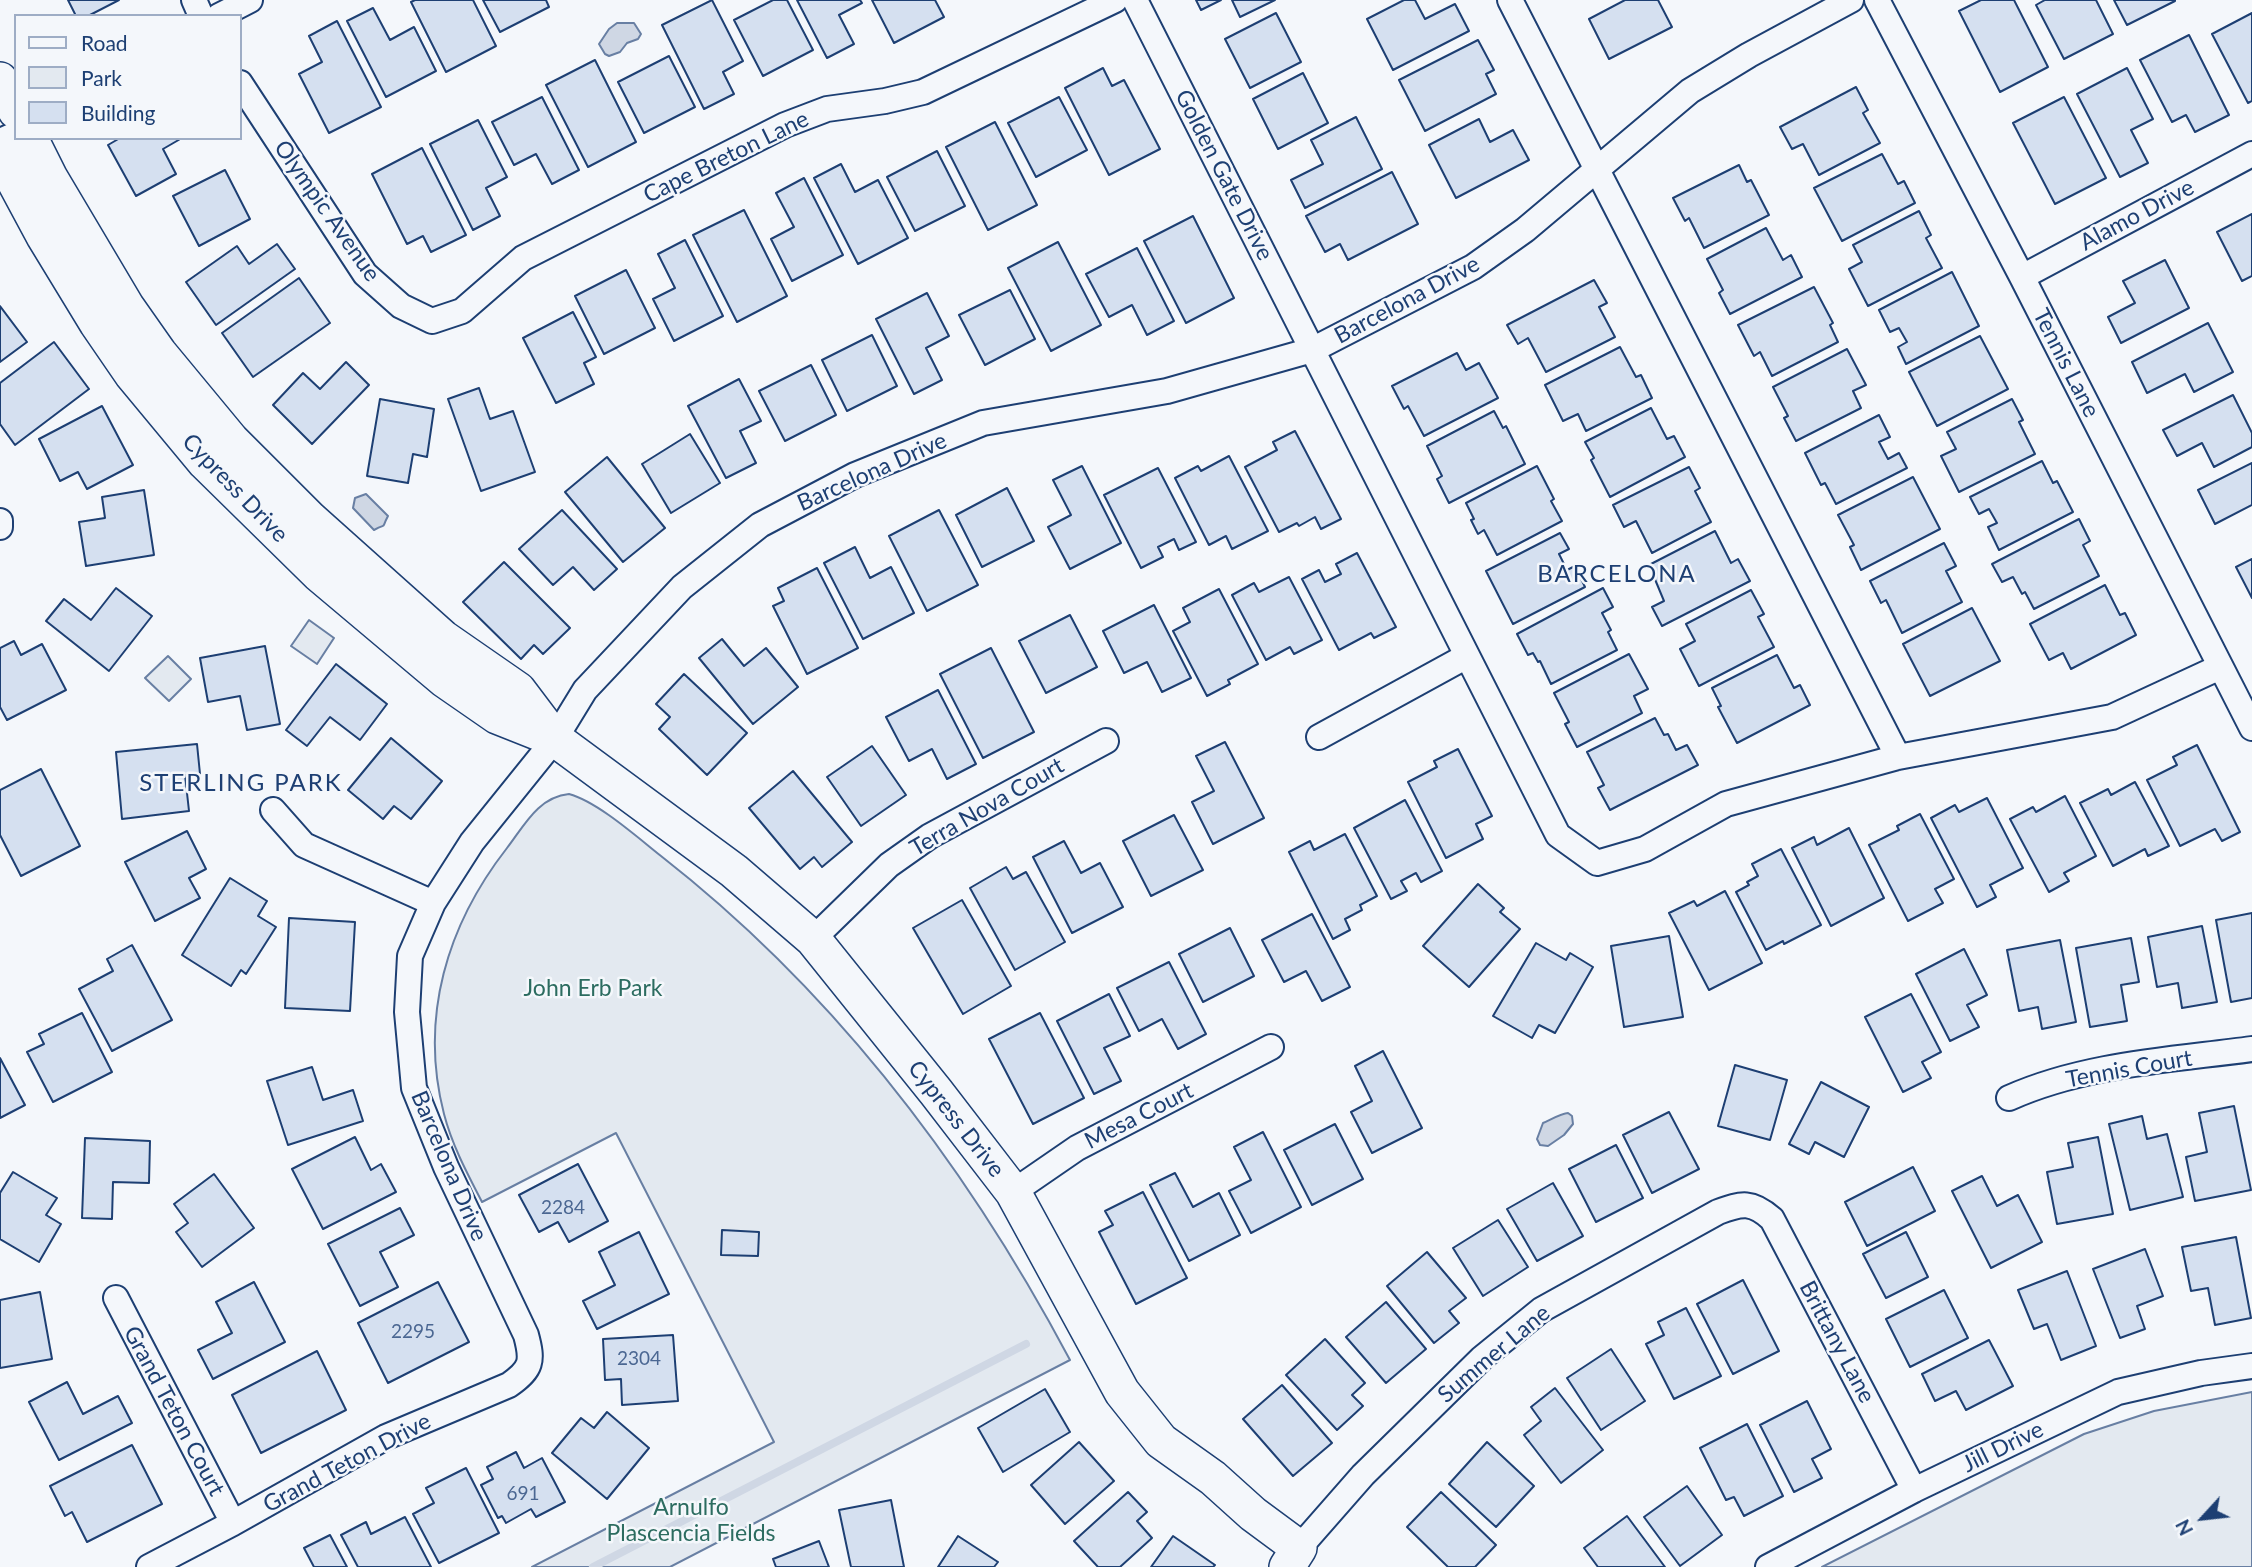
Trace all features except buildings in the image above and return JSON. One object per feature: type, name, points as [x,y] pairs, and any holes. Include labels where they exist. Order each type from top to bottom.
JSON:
[{"type":"street","points":[[223,14],[250,0]]},
{"type":"street","name":"Cape Breton Lane","points":[[432,321],[462,311],[523,258],[785,125],[827,109],[885,101],[923,92],[1115,0]]},
{"type":"street","name":"Golden Gate Drive","points":[[1135,0],[1558,835],[1597,863],[1645,849],[1726,804],[1898,757]]},
{"type":"street","points":[[1510,0],[1898,757],[2112,716],[2220,667]]},
{"type":"street","name":"Barcelona Drive","points":[[530,1351],[526,1335],[446,1167],[414,1088],[407,1012],[410,956],[433,903],[472,842],[555,739],[585,690],[682,587],[760,526],[855,475],[983,423],[1167,391],[1312,350],[1473,267],[1525,230],[1690,91],[1749,55],[1851,0]]},
{"type":"street","name":"Tennis Lane","points":[[1877,0],[2252,728]]},
{"type":"street","name":"Olympic Avenue","points":[[242,86],[365,274],[401,306],[432,321]]},
{"type":"street","name":"Cypress Drive","points":[[31,140],[50,178],[126,306],[159,353],[231,440],[310,519],[443,638],[518,690],[555,739]]},
{"type":"street","name":"Cypress Drive","points":[[0,154],[44,236],[97,324],[132,374],[205,463],[319,574],[445,680],[497,716],[555,739],[734,871],[813,939],[1013,1192],[1122,1392],[1161,1441],[1213,1478],[1253,1514],[1293,1557]]},
{"type":"street","name":"Alamo Drive","points":[[2022,277],[2252,154]]},
{"type":"street","points":[[0,521],[0,527]]},
{"type":"street","points":[[1319,737],[1466,656]]},
{"type":"street","name":"Terra Nova Court","points":[[813,939],[889,865],[930,836],[1106,741]]},
{"type":"street","points":[[273,810],[304,845],[433,903]]},
{"type":"street","name":"Mesa Court","points":[[1013,1192],[1077,1148],[1271,1047]]},
{"type":"street","name":"Tennis Court","points":[[2009,1098],[2028,1089],[2084,1073],[2252,1049]]},
{"type":"street","name":"Summer Lane","points":[[1293,1557],[1363,1475],[1482,1358],[1541,1310],[1718,1212],[1740,1204],[1749,1205]]},
{"type":"street","name":"Brittany Lane","points":[[1749,1205],[1762,1210],[1772,1219],[1914,1490]]},
{"type":"street","name":"Grand Teton Court","points":[[116,1298],[233,1523]]},
{"type":"street","name":"Grand Teton Drive","points":[[149,1567],[386,1437],[509,1385],[523,1376],[530,1364],[530,1351]]},
{"type":"street","name":"Jill Drive","points":[[1768,1567],[1914,1490],[2118,1392],[2201,1373],[2252,1366]]},
{"type":"green space","points":[[309,620],[334,638],[317,664],[291,646]]},
{"type":"green space","points":[[168,656],[191,679],[169,701],[145,678]]},
{"type":"green space","name":"John Erb Park","points":[[569,794],[592,804],[617,821],[724,909],[784,965],[840,1024],[892,1086],[941,1151],[1030,1288],[1070,1360],[670,1567],[532,1567],[774,1442],[616,1133],[482,1202],[451,1137],[437,1078],[437,1008],[454,940],[468,908],[486,878],[533,814],[558,796]]},
{"type":"green space","points":[[2252,1392],[2252,1567],[1822,1567],[2084,1434],[2154,1411]]},
{"type":"shaded area","points":[[617,23],[634,23],[641,34],[638,39],[627,43],[620,52],[609,56],[599,44],[609,29]]},
{"type":"shaded area","points":[[366,494],[388,516],[384,526],[374,530],[353,508],[355,498]]},
{"type":"shaded area","points":[[1568,1113],[1572,1116],[1573,1124],[1564,1135],[1548,1146],[1540,1145],[1537,1139],[1543,1123]]},
{"type":"waterway","points":[[593,1567],[1026,1344]]},
{"type":"district","name":"BARCELONA","points":[[1617,574]]},
{"type":"district","name":"STERLING PARK","points":[[241,783]]},
{"type":"park label","name":"Arnulfo Plascencia Fields","points":[[691,1521]]}]
